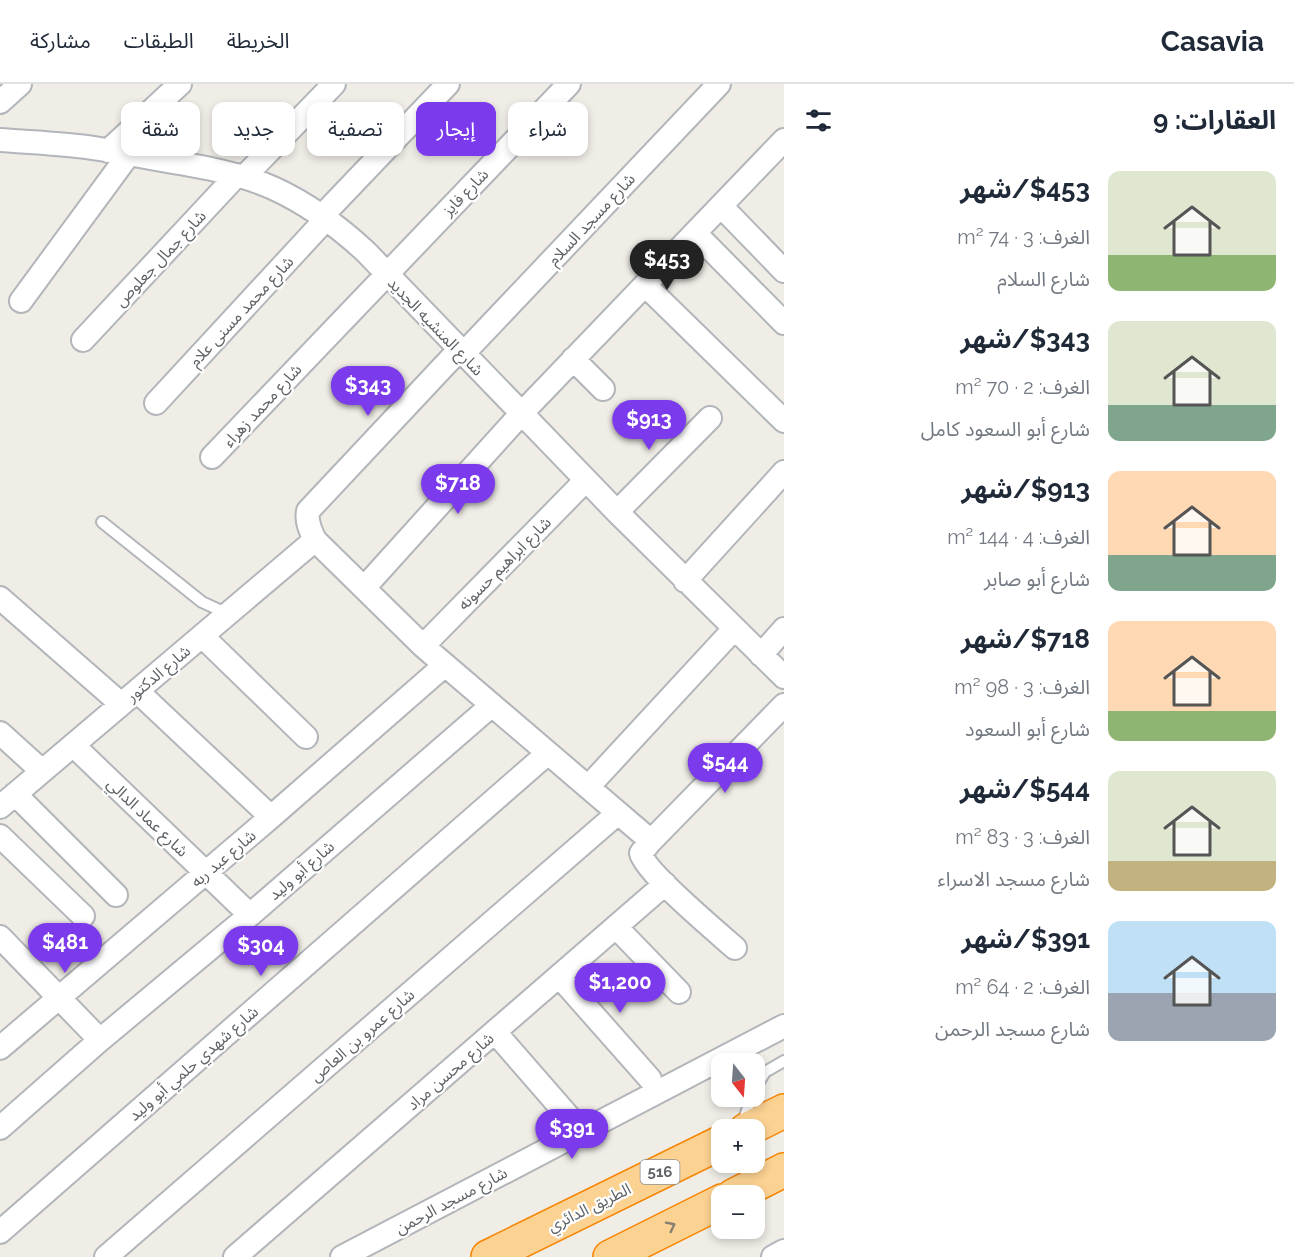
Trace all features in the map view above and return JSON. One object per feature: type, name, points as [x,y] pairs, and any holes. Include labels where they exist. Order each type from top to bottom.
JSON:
[{"type":"highway","points":[[765,1120],[784,1111]]},
{"type":"highway","name":"الطريق الدائري","points":[[496,1253],[711,1147]]},
{"type":"highway","points":[[755,1185],[784,1170]]},
{"type":"highway","points":[[616,1254],[711,1206]]},
{"type":"street","points":[[0,102],[20,84]]},
{"type":"street","points":[[21,301],[118,152],[180,84]]},
{"type":"street","name":"شارع جمال جعلوص","points":[[83,340],[240,176],[334,84]]},
{"type":"street","name":"شارع محمد مسنى علام","points":[[156,404],[324,217],[448,84]]},
{"type":"street","name":"شارع فايز","points":[[386,274],[569,84]]},
{"type":"street","name":"شارع مسجد السلام","points":[[315,540],[307,518],[308,511],[719,84]]},
{"type":"street","name":"شارع المنشيه الجديد","points":[[0,141],[78,146],[213,169],[240,176],[296,200],[324,217],[359,245],[617,512],[784,677]]},
{"type":"street","points":[[364,588],[521,414],[783,144]]},
{"type":"street","points":[[721,206],[784,271]]},
{"type":"street","points":[[695,233],[784,323]]},
{"type":"street","name":"شارع محمد زهراء","points":[[212,457],[386,274]]},
{"type":"street","points":[[645,285],[784,421]]},
{"type":"street","points":[[573,359],[603,389]]},
{"type":"street","points":[[617,512],[710,418]]},
{"type":"street","points":[[685,581],[784,472]]},
{"type":"street","name":"شارع ابراهيم حسونه","points":[[423,646],[586,480]]},
{"type":"street","points":[[315,540],[423,646],[651,841]]},
{"type":"street","name":"شارع الدكتور","points":[[7,801],[315,540]]},
{"type":"street","points":[[0,598],[129,698],[271,818]]},
{"type":"street","points":[[588,787],[734,629]]},
{"type":"street","points":[[761,655],[784,629]]},
{"type":"street","points":[[202,636],[306,737]]},
{"type":"street","name":"شارع عبد ربه","points":[[0,1048],[271,818],[445,665]]},
{"type":"street","name":"شارع أبو وليد","points":[[0,1128],[492,705]]},
{"type":"street","points":[[735,948],[665,884],[642,859],[641,853],[784,705]]},
{"type":"street","points":[[0,733],[42,771]]},
{"type":"street","name":"شارع عماد الدالي","points":[[73,745],[250,915]]},
{"type":"street","name":"شارع شهدي حلمي أبو وليد","points":[[0,1232],[548,753]]},
{"type":"street","points":[[7,801],[116,895]]},
{"type":"street","name":"شارع عمرو بن العاص","points":[[106,1257],[618,813]]},
{"type":"street","points":[[0,836],[83,916]]},
{"type":"street","name":"شارع محسن مراد","points":[[235,1257],[665,884]]},
{"type":"street","points":[[616,927],[680,992]]},
{"type":"street","points":[[0,937],[100,1040]]},
{"type":"street","points":[[559,976],[650,1079]]},
{"type":"street","name":"شارع مسجد الرحمن","points":[[342,1257],[784,1026]]},
{"type":"street","points":[[495,1032],[582,1132]]},
{"type":"street","points":[[773,1257],[784,1251]]},
{"type":"lane","points":[[102,522],[202,602],[228,614]]},
{"type":"lane","points":[[765,1072],[784,1061]]}]
